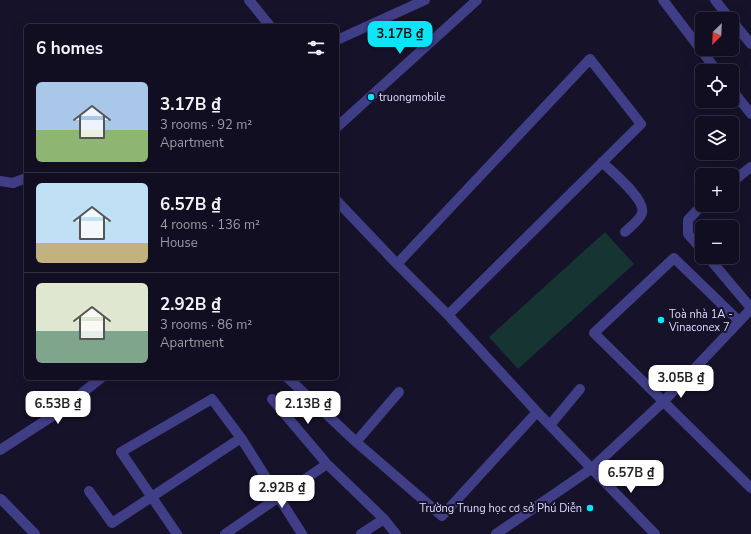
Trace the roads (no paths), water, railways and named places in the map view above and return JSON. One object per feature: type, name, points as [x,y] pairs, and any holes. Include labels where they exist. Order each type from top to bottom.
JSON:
[{"type":"street","points":[[249,0],[268,24]]},
{"type":"street","points":[[339,39],[425,0]]},
{"type":"street","points":[[339,125],[477,0]]},
{"type":"street","points":[[662,0],[712,64]]},
{"type":"street","points":[[715,0],[725,12]]},
{"type":"street","points":[[739,30],[751,44]]},
{"type":"street","points":[[397,264],[590,59],[641,124],[448,314]]},
{"type":"street","points":[[739,99],[751,114]]},
{"type":"street","points":[[602,162],[636,195],[642,204],[642,213],[638,220],[625,232]]},
{"type":"street","points":[[739,176],[751,167]]},
{"type":"street","points":[[0,181],[13,183],[24,179]]},
{"type":"street","points":[[339,203],[397,264],[448,314],[537,412],[654,534]]},
{"type":"street","points":[[695,212],[688,220],[688,234],[695,242]]},
{"type":"street","points":[[739,321],[674,258],[594,333],[751,488]]},
{"type":"street","points":[[496,534],[591,469],[663,402],[751,308],[714,264]]},
{"type":"street","points":[[0,450],[57,413],[99,380]]},
{"type":"street","points":[[290,380],[356,442],[442,516],[537,412]]},
{"type":"street","points":[[550,425],[580,389]]},
{"type":"street","points":[[356,442],[399,392]]},
{"type":"street","points":[[177,534],[121,452],[212,399],[241,438],[302,534]]},
{"type":"street","points":[[272,399],[327,464],[384,519],[396,534]]},
{"type":"street","points":[[89,492],[112,523],[241,438]]},
{"type":"street","points":[[225,534],[327,464]]},
{"type":"street","points":[[1,499],[35,534]]},
{"type":"street","points":[[361,534],[384,519]]},
{"type":"place","name":"truongmobile","points":[[371,97]]},
{"type":"place","name":"Toà nhà 1A - Vinaconex 7","points":[[661,320]]},
{"type":"place","name":"Trường Trung học cơ sở Phú Diễn","points":[[590,508]]}]
